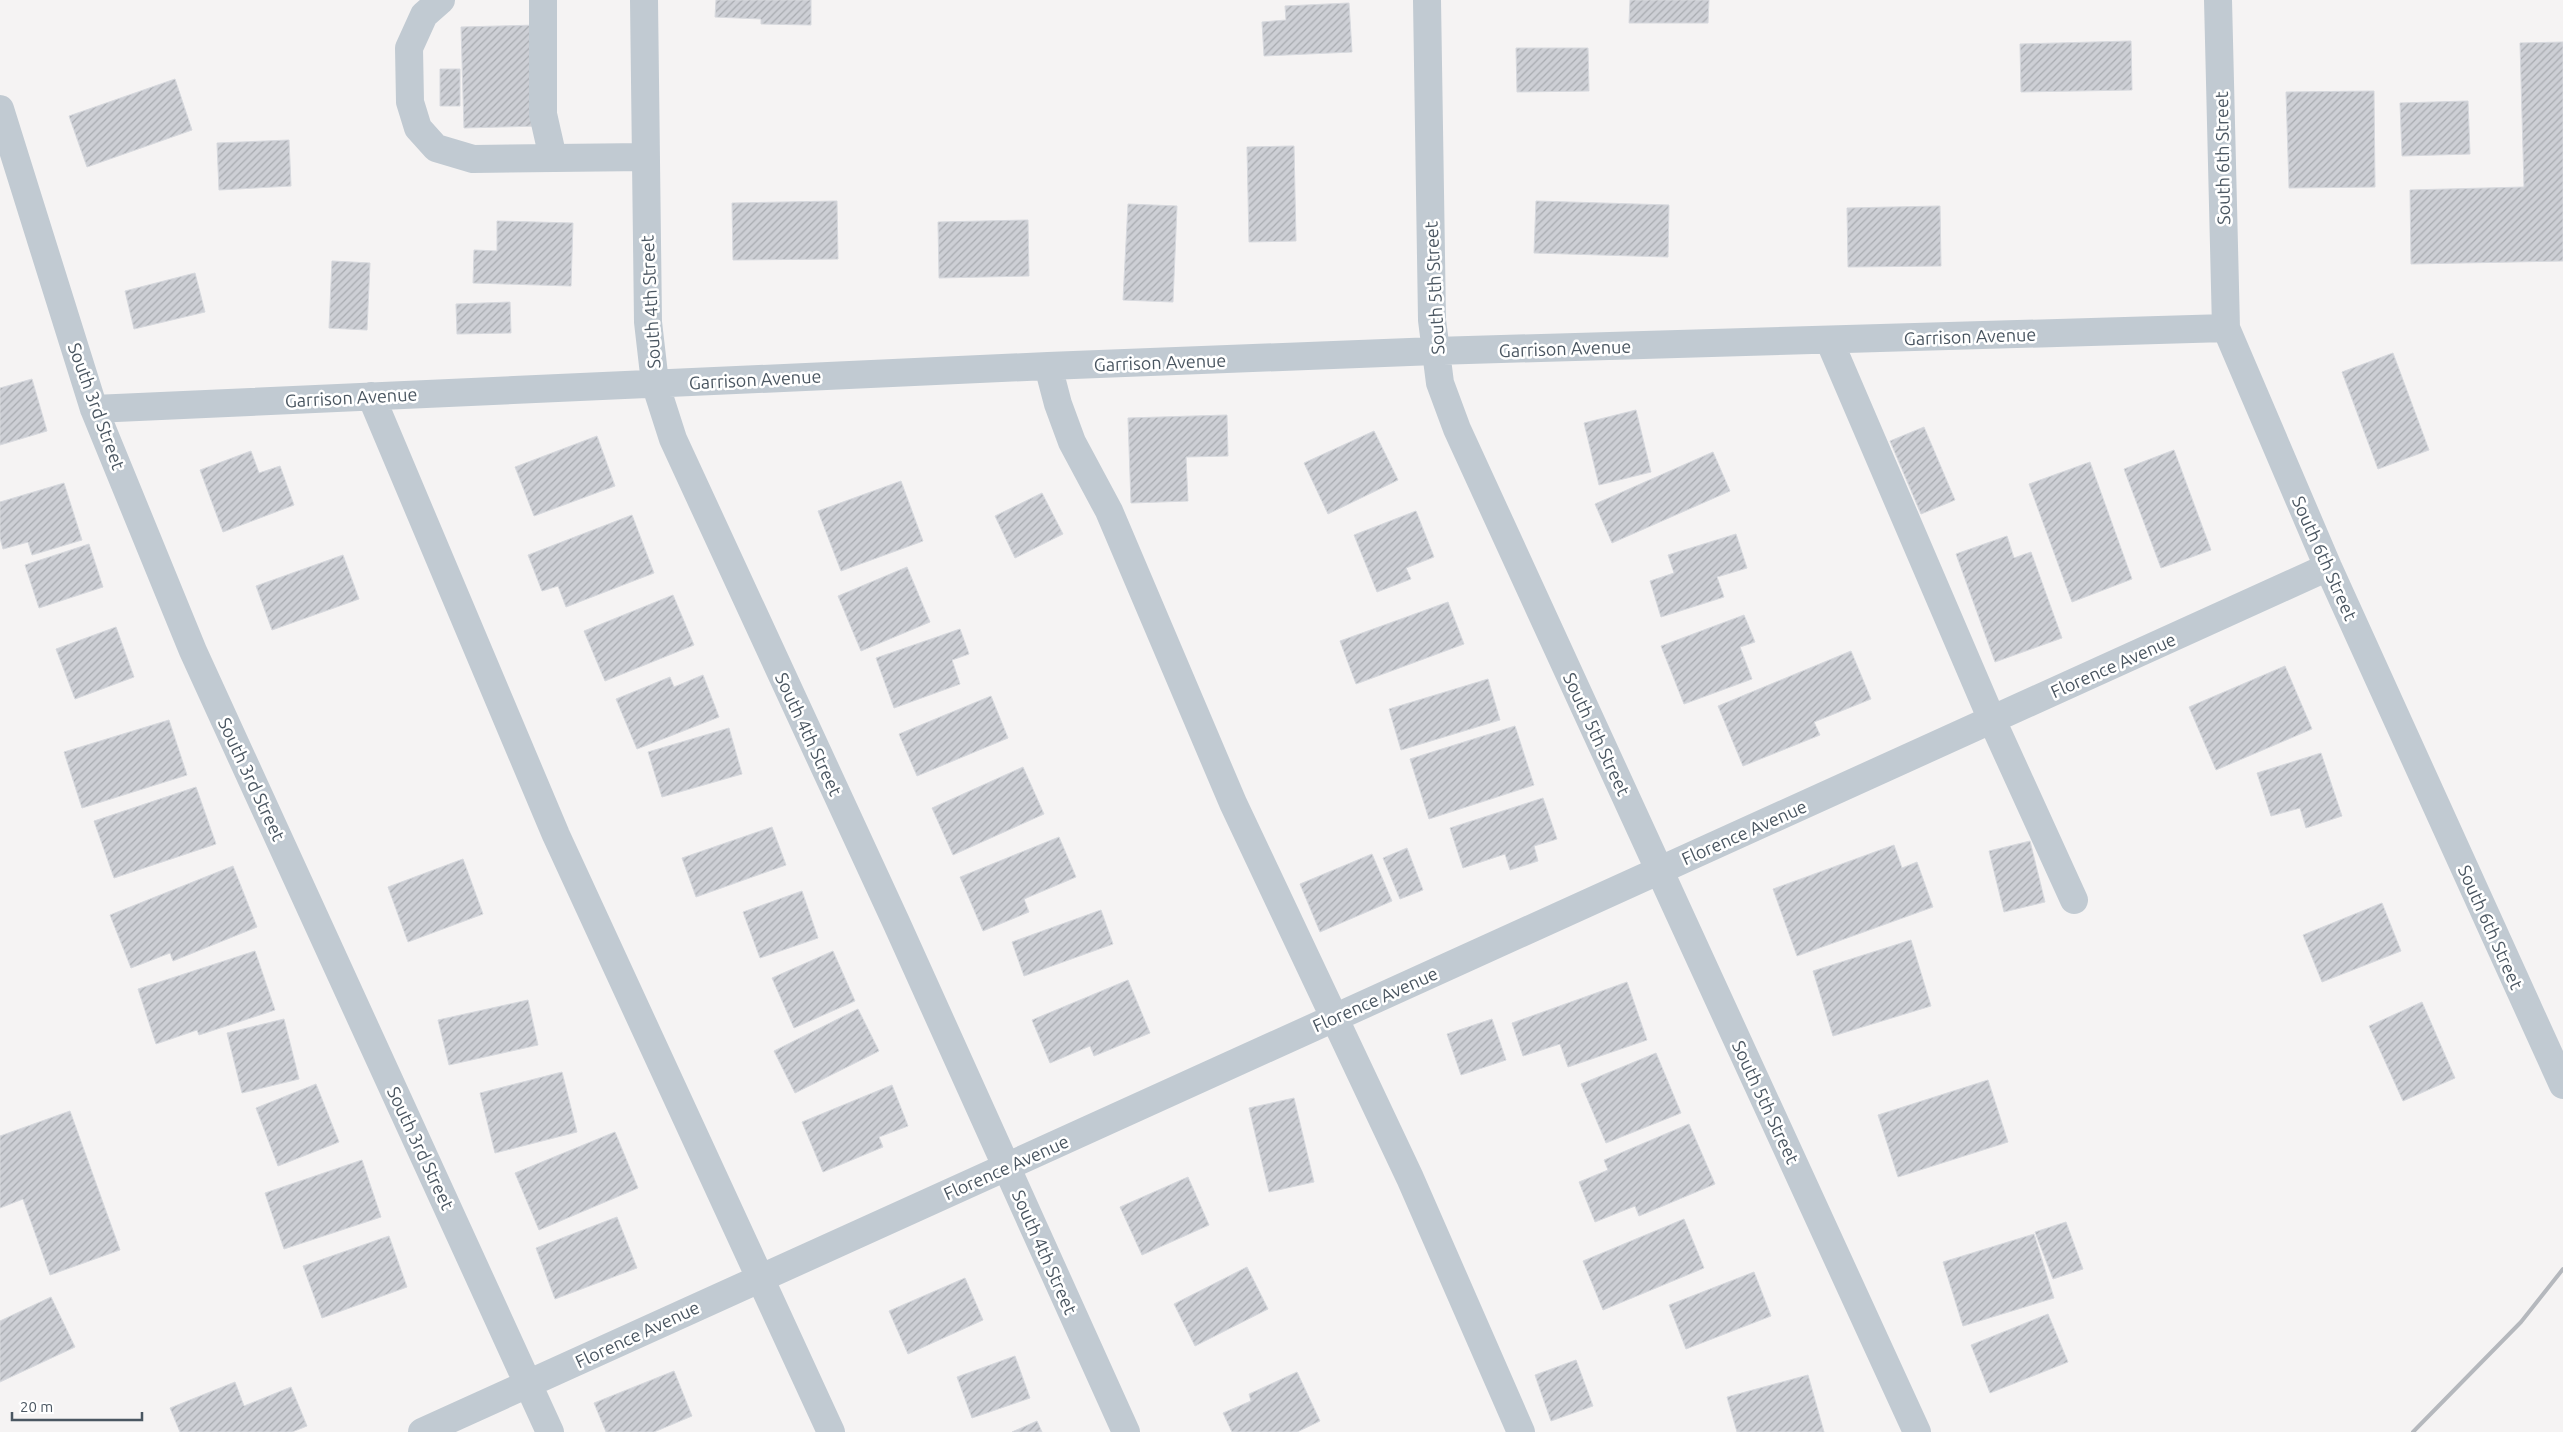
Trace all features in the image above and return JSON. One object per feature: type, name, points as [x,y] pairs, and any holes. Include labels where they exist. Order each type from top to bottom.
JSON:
[{"type":"street","points":[[441,0],[424,15],[409,48],[410,102],[418,128],[436,148],[473,159],[646,157]]},
{"type":"street","points":[[542,0],[542,114],[553,158]]},
{"type":"street","name":"South 4th Street","points":[[644,0],[648,322],[655,383],[674,439],[1126,1432]]},
{"type":"street","name":"South 5th Street","points":[[1427,0],[1432,320],[1440,383],[1457,429],[1917,1432]]},
{"type":"street","name":"South 6th Street","points":[[2218,0],[2226,328],[2328,567],[2563,1085]]},
{"type":"street","name":"South 3rd Street","points":[[0,109],[94,409],[193,650],[550,1432]]},
{"type":"street","name":"Garrison Avenue","points":[[94,409],[1048,366],[1436,351],[2226,328]]},
{"type":"street","points":[[1829,340],[1992,720],[2074,900]]},
{"type":"street","points":[[1048,366],[1058,404],[1072,442],[1109,511],[1234,803],[1410,1178],[1521,1432]]},
{"type":"street","points":[[371,396],[556,835],[831,1432]]},
{"type":"street","name":"Florence Avenue","points":[[422,1432],[2328,567]]},
{"type":"building","points":[[716,0],[811,0],[811,25],[761,24],[761,19],[715,17]]},
{"type":"building","points":[[1630,0],[1709,0],[1708,23],[1629,23]]},
{"type":"building","points":[[1349,3],[1352,52],[1264,56],[1262,22],[1286,20],[1285,6]]},
{"type":"building","points":[[538,25],[540,126],[464,128],[461,27]]},
{"type":"building","points":[[2131,41],[2132,90],[2021,92],[2020,44]]},
{"type":"building","points":[[2563,42],[2563,261],[2411,264],[2410,190],[2524,187],[2520,43]]},
{"type":"building","points":[[1516,48],[1588,48],[1589,91],[1517,92]]},
{"type":"building","points":[[440,69],[460,69],[460,106],[440,106]]},
{"type":"building","points":[[175,79],[192,130],[87,167],[69,116]]},
{"type":"building","points":[[2374,91],[2375,187],[2289,188],[2286,92]]},
{"type":"building","points":[[2468,101],[2470,154],[2402,156],[2400,103]]},
{"type":"building","points":[[289,140],[291,186],[219,190],[217,143]]},
{"type":"building","points":[[1294,146],[1296,241],[1249,242],[1247,147]]},
{"type":"building","points":[[837,201],[838,259],[733,260],[732,203]]},
{"type":"building","points":[[1536,201],[1669,205],[1668,257],[1534,253]]},
{"type":"building","points":[[1128,204],[1177,206],[1173,302],[1123,300]]},
{"type":"building","points":[[1940,206],[1941,266],[1848,267],[1847,208]]},
{"type":"building","points":[[1028,220],[1029,276],[939,278],[938,222]]},
{"type":"building","points":[[497,221],[573,223],[571,286],[473,283],[474,250],[497,251]]},
{"type":"building","points":[[332,261],[370,263],[367,330],[329,328]]},
{"type":"building","points":[[195,273],[205,312],[134,329],[125,291]]},
{"type":"building","points":[[510,302],[511,333],[457,334],[456,304]]},
{"type":"building","points":[[2393,353],[2429,450],[2378,469],[2342,372]]},
{"type":"building","points":[[32,379],[47,431],[0,445],[0,388]]},
{"type":"building","points":[[1636,410],[1651,472],[1599,485],[1584,423]]},
{"type":"building","points":[[1227,415],[1228,456],[1186,457],[1188,501],[1131,503],[1128,418]]},
{"type":"building","points":[[1924,427],[1955,500],[1921,514],[1890,441]]},
{"type":"building","points":[[1374,431],[1398,480],[1328,514],[1304,463]]},
{"type":"building","points":[[597,436],[615,486],[534,516],[515,467]]},
{"type":"building","points":[[2174,450],[2211,550],[2161,568],[2124,469]]},
{"type":"building","points":[[251,451],[259,473],[280,466],[294,505],[223,532],[200,470]]},
{"type":"building","points":[[1713,452],[1730,491],[1612,543],[1595,504]]},
{"type":"building","points":[[2090,462],[2132,579],[2072,602],[2029,484]]},
{"type":"building","points":[[901,481],[923,541],[841,571],[818,511]]},
{"type":"building","points":[[64,483],[82,540],[32,555],[28,542],[3,549],[0,538],[0,502]]},
{"type":"building","points":[[1042,493],[1063,534],[1015,558],[995,516]]},
{"type":"building","points":[[1416,511],[1434,557],[1406,568],[1411,579],[1377,592],[1354,535]]},
{"type":"building","points":[[632,515],[654,573],[566,607],[558,586],[542,591],[528,555]]},
{"type":"building","points":[[1736,534],[1747,568],[1717,577],[1724,597],[1661,617],[1650,581],[1674,573],[1668,555]]},
{"type":"building","points":[[2007,536],[2014,558],[2031,552],[2062,638],[1995,662],[1956,554]]},
{"type":"building","points":[[89,544],[103,587],[39,608],[25,565]]},
{"type":"building","points":[[343,555],[359,599],[272,630],[256,586]]},
{"type":"building","points":[[907,567],[930,622],[861,651],[838,596]]},
{"type":"building","points":[[673,595],[694,645],[605,681],[584,631]]},
{"type":"building","points":[[1448,602],[1464,644],[1356,684],[1340,641]]},
{"type":"building","points":[[1744,615],[1755,642],[1740,647],[1752,679],[1684,704],[1661,646]]},
{"type":"building","points":[[116,627],[134,677],[75,699],[56,649]]},
{"type":"building","points":[[960,629],[969,654],[952,660],[960,684],[894,708],[876,658]]},
{"type":"building","points":[[1851,651],[1871,699],[1814,722],[1820,735],[1743,766],[1718,706]]},
{"type":"building","points":[[2285,666],[2312,729],[2216,770],[2189,707]]},
{"type":"building","points":[[703,675],[719,717],[637,749],[616,699],[670,677],[674,687]]},
{"type":"building","points":[[1488,679],[1500,720],[1401,750],[1389,709]]},
{"type":"building","points":[[991,696],[1008,738],[917,776],[899,734]]},
{"type":"building","points":[[169,720],[187,775],[82,808],[64,752]]},
{"type":"building","points":[[1515,726],[1534,785],[1429,819],[1410,759]]},
{"type":"building","points":[[729,728],[742,774],[662,797],[648,752]]},
{"type":"building","points":[[2321,753],[2342,816],[2306,828],[2300,808],[2271,816],[2257,773]]},
{"type":"building","points":[[1023,767],[1044,814],[953,855],[932,808]]},
{"type":"building","points":[[196,787],[216,844],[114,878],[94,821]]},
{"type":"building","points":[[1543,798],[1557,839],[1534,846],[1538,861],[1510,870],[1505,854],[1463,868],[1450,828]]},
{"type":"building","points":[[772,827],[786,865],[696,897],[682,858]]},
{"type":"building","points":[[1059,837],[1076,877],[1024,899],[1029,912],[983,931],[960,877]]},
{"type":"building","points":[[2030,841],[2045,902],[2004,912],[1989,851]]},
{"type":"building","points":[[1894,845],[1902,868],[1917,862],[1933,907],[1797,956],[1773,889]]},
{"type":"building","points":[[1407,848],[1423,890],[1400,899],[1383,858]]},
{"type":"building","points":[[1372,854],[1392,901],[1320,932],[1300,884]]},
{"type":"building","points":[[463,859],[483,914],[408,942],[388,887]]},
{"type":"building","points":[[233,866],[257,927],[173,961],[170,953],[131,968],[110,915]]},
{"type":"building","points":[[802,891],[818,938],[760,958],[743,912]]},
{"type":"building","points":[[2382,903],[2401,951],[2322,982],[2303,935]]},
{"type":"building","points":[[1101,910],[1113,944],[1024,976],[1012,942]]},
{"type":"building","points":[[1911,940],[1931,1006],[1833,1036],[1813,971]]},
{"type":"building","points":[[255,951],[275,1010],[199,1035],[197,1030],[156,1044],[138,989]]},
{"type":"building","points":[[833,951],[855,1001],[794,1028],[772,978]]},
{"type":"building","points":[[1128,980],[1150,1033],[1094,1056],[1090,1046],[1050,1063],[1032,1020]]},
{"type":"building","points":[[1627,982],[1647,1040],[1568,1067],[1560,1044],[1523,1056],[1512,1023]]},
{"type":"building","points":[[528,1000],[538,1045],[449,1065],[438,1020]]},
{"type":"building","points":[[2422,1002],[2455,1078],[2403,1101],[2369,1026]]},
{"type":"building","points":[[858,1009],[879,1051],[795,1093],[774,1051]]},
{"type":"building","points":[[284,1019],[299,1079],[242,1093],[227,1033]]},
{"type":"building","points":[[1492,1019],[1506,1060],[1461,1075],[1447,1034]]},
{"type":"building","points":[[1656,1053],[1681,1113],[1606,1143],[1581,1084]]},
{"type":"building","points":[[562,1072],[577,1132],[495,1153],[480,1093]]},
{"type":"building","points":[[1988,1080],[2008,1142],[1898,1177],[1878,1115]]},
{"type":"building","points":[[316,1084],[339,1142],[278,1166],[256,1108]]},
{"type":"building","points":[[892,1085],[908,1126],[879,1137],[883,1147],[823,1172],[802,1122]]},
{"type":"building","points":[[1294,1098],[1314,1182],[1269,1192],[1249,1108]]},
{"type":"building","points":[[70,1111],[120,1250],[50,1275],[23,1199],[0,1208],[0,1136]]},
{"type":"building","points":[[1689,1124],[1715,1184],[1639,1216],[1635,1206],[1595,1222],[1579,1182],[1608,1170],[1604,1160]]},
{"type":"building","points":[[615,1132],[638,1188],[539,1230],[515,1173]]},
{"type":"building","points":[[362,1160],[381,1217],[284,1249],[265,1193]]},
{"type":"building","points":[[1188,1177],[1209,1225],[1142,1255],[1120,1207]]},
{"type":"building","points":[[617,1217],[637,1268],[555,1299],[536,1248]]},
{"type":"building","points":[[1684,1219],[1704,1268],[1603,1310],[1583,1261]]},
{"type":"building","points":[[2066,1222],[2083,1269],[2053,1279],[2035,1232]]},
{"type":"building","points":[[2034,1234],[2054,1298],[1963,1326],[1943,1262]]},
{"type":"building","points":[[389,1236],[407,1287],[322,1318],[303,1266]]},
{"type":"building","points":[[1247,1267],[1268,1309],[1195,1346],[1174,1304]]},
{"type":"building","points":[[1754,1272],[1771,1316],[1686,1349],[1669,1305]]},
{"type":"building","points":[[965,1278],[983,1320],[908,1354],[889,1311]]},
{"type":"building","points":[[51,1297],[75,1347],[0,1382],[0,1321]]},
{"type":"building","points":[[2048,1314],[2068,1362],[1990,1393],[1971,1345]]},
{"type":"building","points":[[1015,1356],[1030,1398],[972,1418],[957,1377]]},
{"type":"building","points":[[1576,1360],[1593,1406],[1551,1421],[1535,1375]]},
{"type":"building","points":[[674,1371],[692,1416],[654,1432],[606,1432],[594,1403]]},
{"type":"building","points":[[1297,1372],[1320,1421],[1297,1432],[1232,1432],[1223,1413],[1251,1401],[1249,1394]]},
{"type":"building","points":[[1808,1375],[1824,1432],[1737,1432],[1727,1397]]},
{"type":"building","points":[[235,1382],[244,1406],[291,1387],[307,1426],[292,1432],[180,1432],[170,1408]]},
{"type":"building","points":[[1037,1421],[1042,1432],[1012,1432]]},
{"type":"railway","points":[[2413,1432],[2521,1322],[2563,1269]]}]
